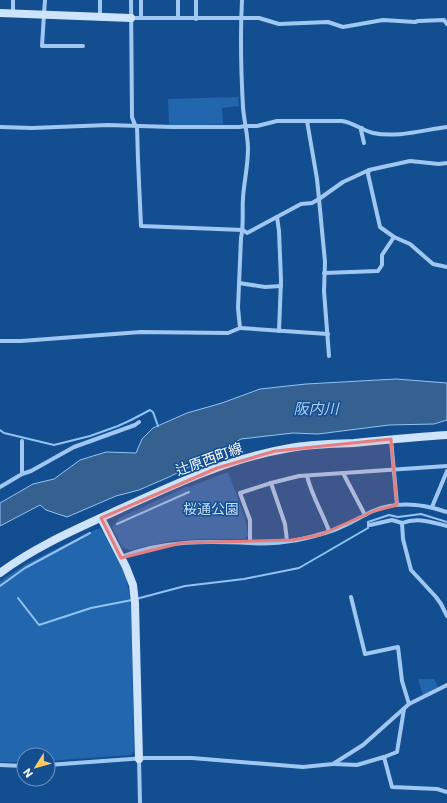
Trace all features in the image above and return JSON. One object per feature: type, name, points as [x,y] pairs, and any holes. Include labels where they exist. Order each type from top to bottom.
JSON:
[{"type":"main road","points":[[0,13],[131,18]]},
{"type":"main road","name":"辻原西町線","points":[[0,573],[42,547],[101,518],[159,492],[241,459],[306,445],[447,435]]},
{"type":"main road","points":[[101,518],[130,576],[135,600],[139,759]]},
{"type":"street","points":[[13,0],[13,13]]},
{"type":"street","points":[[45,0],[42,46],[83,46]]},
{"type":"street","points":[[100,0],[100,16]]},
{"type":"street","points":[[131,0],[132,117],[136,126],[141,226],[243,230],[247,233],[301,204],[312,203],[343,182],[369,170],[410,161],[439,164],[447,163]]},
{"type":"street","points":[[141,0],[141,18]]},
{"type":"street","points":[[178,0],[178,18]]},
{"type":"street","points":[[196,0],[196,18]]},
{"type":"street","points":[[240,328],[238,308],[241,238],[243,230],[243,198],[248,151],[242,94],[242,0]]},
{"type":"street","points":[[131,18],[259,18],[279,24],[328,22],[343,27],[383,20],[415,22],[444,20],[447,24]]},
{"type":"street","points":[[0,127],[32,128],[73,125],[239,127],[257,126],[277,121],[307,121],[350,122],[372,132],[382,134],[403,134],[447,127]]},
{"type":"street","points":[[307,121],[317,179],[325,262],[324,291],[329,356]]},
{"type":"street","points":[[362,128],[364,143]]},
{"type":"street","points":[[369,170],[368,174],[380,228],[394,237],[410,244],[433,264],[447,267]]},
{"type":"street","points":[[277,217],[281,286],[278,331]]},
{"type":"street","points":[[324,272],[378,271],[382,265],[382,255],[394,237]]},
{"type":"street","points":[[239,284],[265,287],[281,286]]},
{"type":"street","points":[[0,341],[21,341],[141,332],[228,332],[240,328],[328,334]]},
{"type":"street","points":[[0,487],[22,474],[31,471],[74,448],[135,425],[139,422]]},
{"type":"street","points":[[391,439],[397,505]]},
{"type":"street","points":[[22,441],[22,474]]},
{"type":"street","points":[[250,543],[250,520],[240,493],[299,476],[447,466]]},
{"type":"street","points":[[432,507],[447,471]]},
{"type":"street","points":[[343,473],[365,515]]},
{"type":"street","points":[[306,476],[310,491],[324,516],[329,531]]},
{"type":"street","points":[[271,483],[285,524],[287,541]]},
{"type":"street","points":[[121,558],[150,548],[170,544],[198,542],[250,543],[287,541],[320,535],[380,508],[397,505],[418,505],[432,507],[447,512]]},
{"type":"street","points":[[370,525],[392,520],[402,523],[418,519],[447,526]]},
{"type":"street","points":[[402,523],[403,539],[411,570],[442,604],[447,616]]},
{"type":"street","points":[[351,597],[365,654],[398,646],[402,682],[409,704]]},
{"type":"street","points":[[333,764],[363,745],[409,704],[447,685]]},
{"type":"street","points":[[56,764],[139,759],[192,758],[303,767],[333,764],[356,765],[398,752],[404,709]]},
{"type":"street","points":[[384,757],[392,787],[437,789],[447,792]]},
{"type":"street","points":[[139,759],[140,803]]},
{"type":"street","points":[[0,765],[16,766]]},
{"type":"highlighted area","points":[[391,439],[397,505],[374,511],[320,535],[293,540],[181,543],[121,558],[101,518],[217,468],[275,451]]},
{"type":"green space","points":[[238,97],[239,106],[222,108],[223,124],[169,126],[168,99]]},
{"type":"green space","name":"桜通公園","points":[[228,472],[245,518],[248,535],[245,539],[200,539],[171,541],[130,550],[122,547],[112,527],[119,518],[188,486],[189,487]]},
{"type":"green space","points":[[100,528],[126,576],[131,605],[134,751],[131,755],[56,760],[56,747],[16,747],[16,762],[0,762],[0,581],[26,564]]},
{"type":"green space","points":[[418,679],[434,679],[438,687],[423,695]]},
{"type":"water","name":"阪内川","points":[[396,379],[447,383],[447,420],[434,424],[389,425],[318,434],[293,433],[241,439],[219,452],[169,477],[139,490],[116,496],[67,517],[46,510],[40,505],[0,526],[0,503],[33,484],[54,479],[80,460],[106,452],[136,453],[142,439],[153,428],[187,413],[222,403],[260,389],[306,384]]},
{"type":"waterway","points":[[0,430],[4,433],[54,445],[90,436],[118,426],[150,410],[153,412],[158,426]]},
{"type":"waterway","points":[[117,524],[189,492]]},
{"type":"waterway","points":[[136,599],[185,586],[244,579],[299,568],[368,528],[368,522],[389,515],[398,517],[421,514],[447,522]]},
{"type":"waterway","points":[[0,586],[25,568],[90,533]]},
{"type":"waterway","points":[[18,598],[39,625],[91,608],[132,600]]}]
